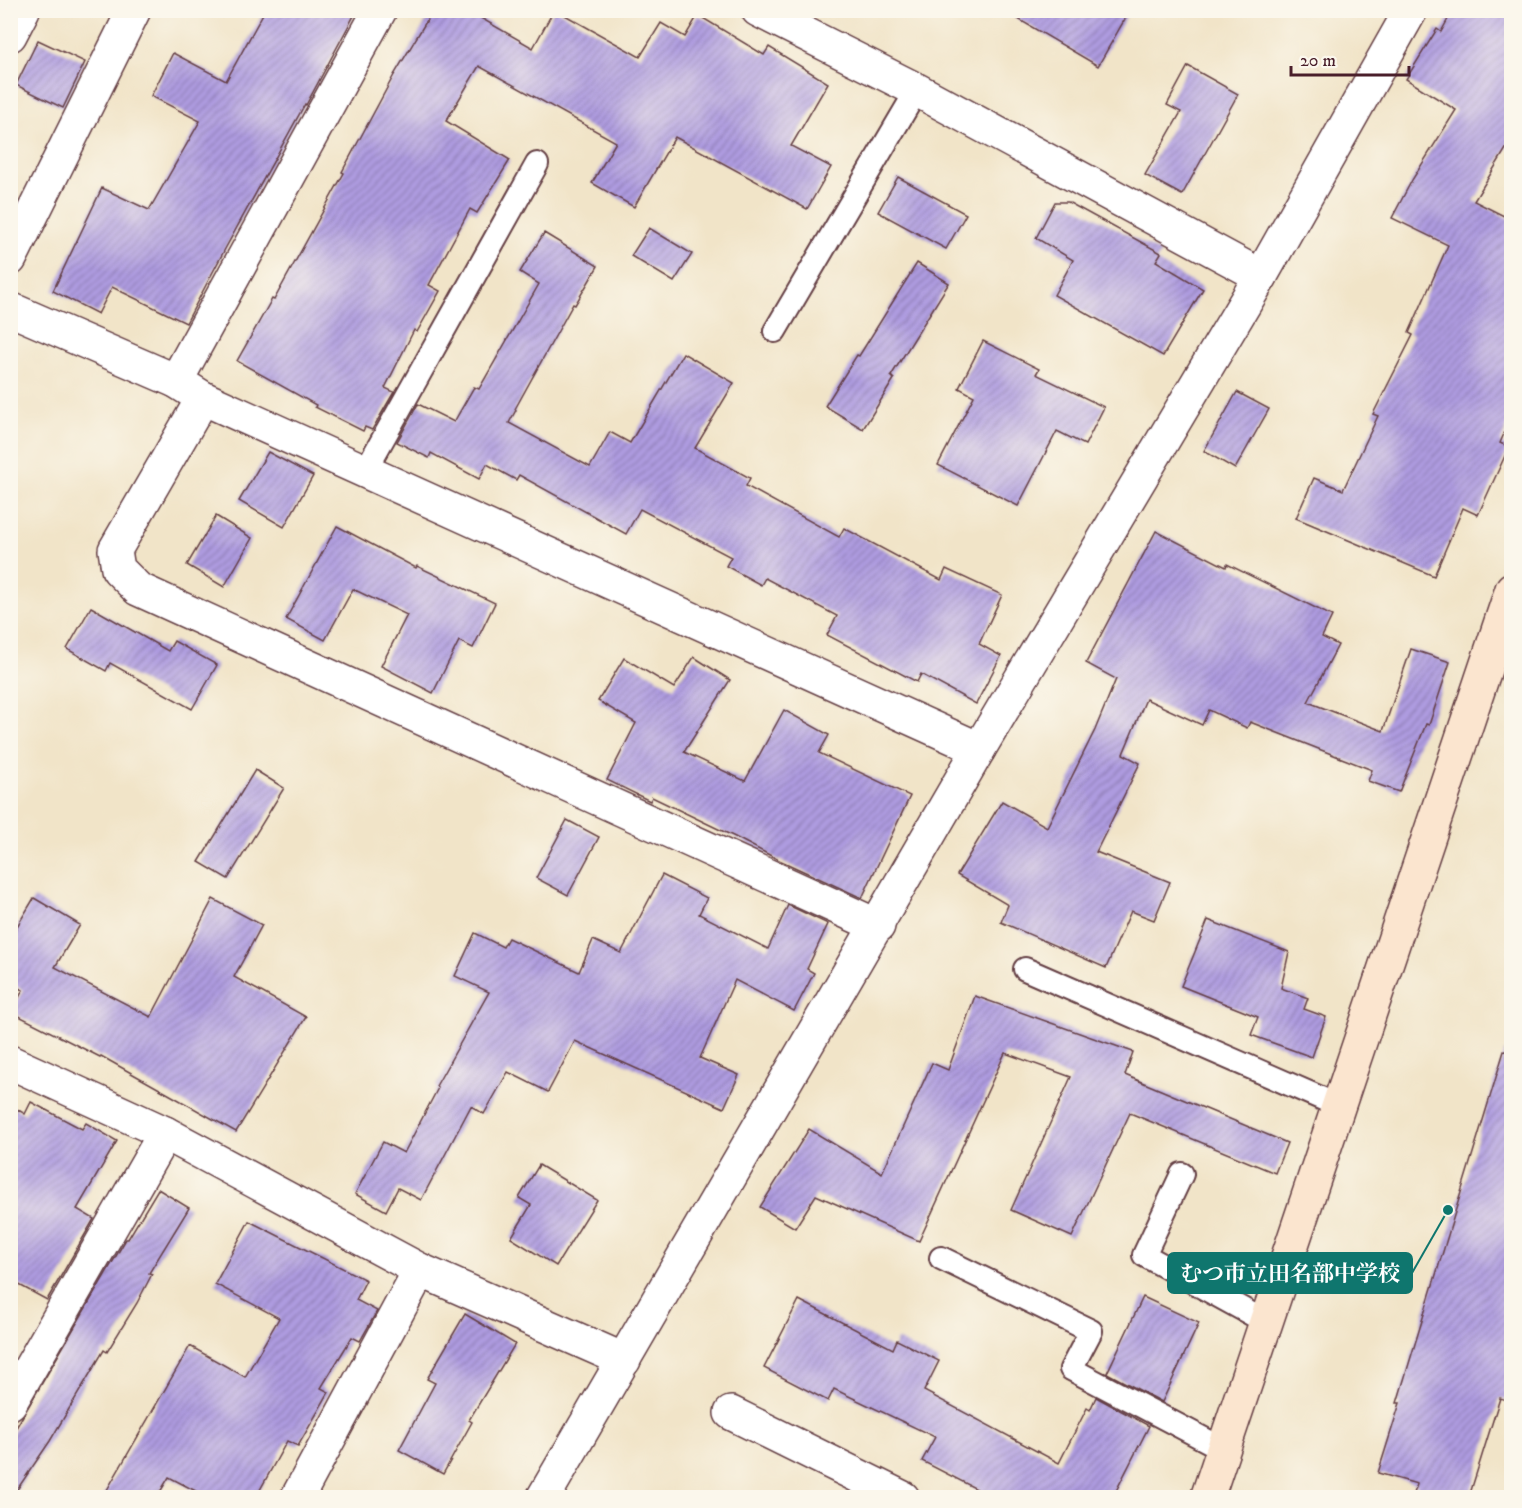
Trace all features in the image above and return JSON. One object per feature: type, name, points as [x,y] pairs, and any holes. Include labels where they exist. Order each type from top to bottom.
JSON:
[{"type":"street","points":[[10,35],[23,10]]},
{"type":"street","points":[[10,259],[134,10]]},
{"type":"street","points":[[380,10],[190,390],[115,550],[118,569],[138,589],[878,926]]},
{"type":"street","points":[[759,10],[917,90],[1261,276]]},
{"type":"street","points":[[543,1497],[878,926],[979,749],[1261,276],[1411,10]]},
{"type":"street","points":[[10,309],[979,749]]},
{"type":"street","points":[[1207,1497],[1512,589]]},
{"type":"street","points":[[10,1062],[165,1133],[420,1270],[624,1360]]},
{"type":"street","points":[[10,1403],[165,1133]]},
{"type":"street","points":[[297,1497],[420,1270]]},
{"type":"street","points":[[731,1413],[903,1497]]},
{"type":"lane","points":[[775,331],[917,90]]},
{"type":"lane","points":[[365,471],[537,164]]},
{"type":"lane","points":[[1025,969],[1339,1106]]},
{"type":"lane","points":[[1182,1174],[1144,1255],[1266,1322]]},
{"type":"lane","points":[[941,1258],[1091,1331],[1071,1369],[1223,1449]]},
{"type":"building","points":[[265,10],[357,10],[186,323],[112,287],[98,314],[53,291],[102,188],[149,210],[200,121],[151,96],[173,53],[226,81]]},
{"type":"building","points":[[433,10],[467,10],[533,48],[556,10],[640,57],[661,23],[685,37],[698,15],[764,55],[769,47],[828,83],[791,146],[831,167],[807,209],[675,137],[634,207],[592,183],[616,142],[479,66],[446,121],[510,160],[477,213],[470,209],[429,285],[440,291],[417,332],[414,330],[385,388],[394,392],[372,430],[365,427],[363,431],[315,407],[316,405],[237,361],[272,299],[274,300],[344,173],[342,172],[394,75]]},
{"type":"building","points":[[1003,10],[1130,10],[1098,66]]},
{"type":"building","points":[[1453,10],[1512,10],[1512,139],[1474,201],[1512,220],[1512,415],[1500,443],[1509,447],[1478,515],[1463,508],[1434,576],[1296,518],[1314,478],[1343,490],[1378,416],[1373,414],[1413,335],[1409,333],[1448,245],[1392,218],[1412,180],[1456,110],[1406,79],[1437,29],[1441,32]]},
{"type":"building","points":[[38,40],[85,62],[63,108],[16,85]]},
{"type":"building","points":[[1188,66],[1238,94],[1182,195],[1145,175],[1181,112],[1167,105]]},
{"type":"building","points":[[898,177],[966,214],[946,249],[878,212]]},
{"type":"building","points":[[1055,202],[1068,202],[1161,253],[1156,261],[1203,289],[1163,356],[1054,295],[1073,260],[1036,238]]},
{"type":"building","points":[[649,228],[692,254],[674,282],[631,256]]},
{"type":"building","points":[[544,233],[598,266],[575,305],[573,304],[509,423],[590,467],[610,432],[630,443],[683,353],[734,383],[695,448],[750,478],[746,486],[839,537],[844,528],[941,580],[946,569],[1002,595],[979,644],[1001,656],[976,704],[921,674],[917,682],[827,635],[837,616],[765,578],[761,585],[726,566],[731,557],[640,509],[626,534],[519,475],[516,480],[487,464],[479,479],[431,453],[429,458],[397,442],[418,404],[454,422],[474,387],[479,389],[539,284],[520,272]]},
{"type":"building","points":[[917,263],[949,283],[891,376],[894,379],[863,429],[825,406]]},
{"type":"building","points":[[983,341],[1039,369],[1036,374],[1104,407],[1085,445],[1057,431],[1018,506],[938,465],[974,396],[959,388]]},
{"type":"building","points":[[1237,392],[1269,409],[1235,469],[1204,451]]},
{"type":"building","points":[[268,452],[313,476],[284,527],[239,501]]},
{"type":"building","points":[[216,516],[252,538],[224,587],[187,565]]},
{"type":"building","points":[[337,526],[416,568],[417,566],[495,603],[473,648],[459,641],[433,693],[381,666],[407,615],[353,589],[325,640],[286,619]]},
{"type":"building","points":[[1156,531],[1226,567],[1227,564],[1332,616],[1322,637],[1338,645],[1308,702],[1383,731],[1411,649],[1450,662],[1429,725],[1426,724],[1399,792],[1368,781],[1372,770],[1250,722],[1247,728],[1209,710],[1202,725],[1146,699],[1123,754],[1140,763],[1096,852],[1170,882],[1154,920],[1131,911],[1106,968],[1001,922],[1008,905],[957,875],[1002,801],[1047,827],[1095,730],[1116,679],[1086,663]]},
{"type":"building","points":[[91,607],[168,651],[174,641],[217,665],[192,709],[110,663],[106,671],[67,649]]},
{"type":"building","points":[[694,657],[730,680],[684,752],[745,781],[784,710],[829,735],[819,753],[910,796],[862,898],[652,797],[650,801],[607,780],[636,723],[598,701],[624,658],[674,688]]},
{"type":"building","points":[[255,770],[284,788],[228,879],[199,862]]},
{"type":"building","points":[[567,820],[599,837],[568,895],[536,878]]},
{"type":"building","points":[[662,875],[707,898],[699,914],[768,949],[788,905],[828,924],[807,969],[814,973],[794,1011],[735,980],[700,1058],[739,1075],[724,1108],[575,1041],[548,1092],[508,1072],[484,1114],[471,1106],[421,1200],[398,1188],[386,1211],[355,1194],[383,1142],[404,1153],[438,1088],[436,1086],[489,992],[455,976],[475,933],[503,947],[508,938],[579,972],[593,940],[621,953]]},
{"type":"building","points":[[34,898],[80,925],[55,967],[151,1017],[213,899],[262,925],[234,977],[306,1017],[236,1132],[101,1056],[11,1012],[23,990],[10,983],[10,938]]},
{"type":"building","points":[[1208,920],[1289,952],[1281,988],[1308,998],[1304,1009],[1326,1017],[1312,1057],[1251,1035],[1258,1017],[1181,986]]},
{"type":"building","points":[[975,996],[1133,1052],[1125,1075],[1287,1143],[1275,1173],[1130,1113],[1072,1237],[1011,1210],[1071,1077],[1005,1053],[919,1241],[816,1195],[795,1228],[760,1207],[809,1129],[882,1173],[932,1063],[948,1070]]},
{"type":"building","points":[[1504,1051],[1512,1052],[1512,1402],[1500,1398],[1469,1497],[1413,1497],[1417,1484],[1378,1473],[1400,1403],[1397,1403]]},
{"type":"building","points":[[31,1102],[82,1129],[86,1123],[117,1141],[77,1209],[94,1219],[47,1300],[10,1280],[10,1105],[25,1114]]},
{"type":"building","points":[[539,1165],[597,1200],[556,1266],[511,1238],[531,1205],[519,1198]]},
{"type":"building","points":[[158,1189],[189,1208],[149,1273],[152,1274],[137,1303],[107,1352],[104,1350],[50,1441],[10,1497],[10,1438],[126,1239]]},
{"type":"building","points":[[249,1221],[366,1280],[356,1300],[377,1311],[360,1341],[352,1337],[321,1388],[329,1392],[298,1446],[287,1441],[256,1497],[207,1497],[169,1477],[157,1497],[103,1497],[190,1346],[245,1377],[279,1318],[215,1284]]},
{"type":"building","points":[[1143,1297],[1199,1323],[1162,1402],[1107,1373]]},
{"type":"building","points":[[799,1300],[893,1349],[897,1340],[939,1361],[924,1391],[1059,1463],[1087,1408],[1090,1410],[1096,1397],[1149,1426],[1115,1493],[1124,1497],[992,1497],[922,1461],[935,1437],[834,1389],[828,1401],[764,1368]]},
{"type":"building","points":[[465,1314],[515,1344],[469,1420],[472,1422],[443,1474],[399,1450],[435,1383],[427,1379]]},
{"type":"place","name":"むつ市立田名部中学校","points":[[1448,1210]]}]
